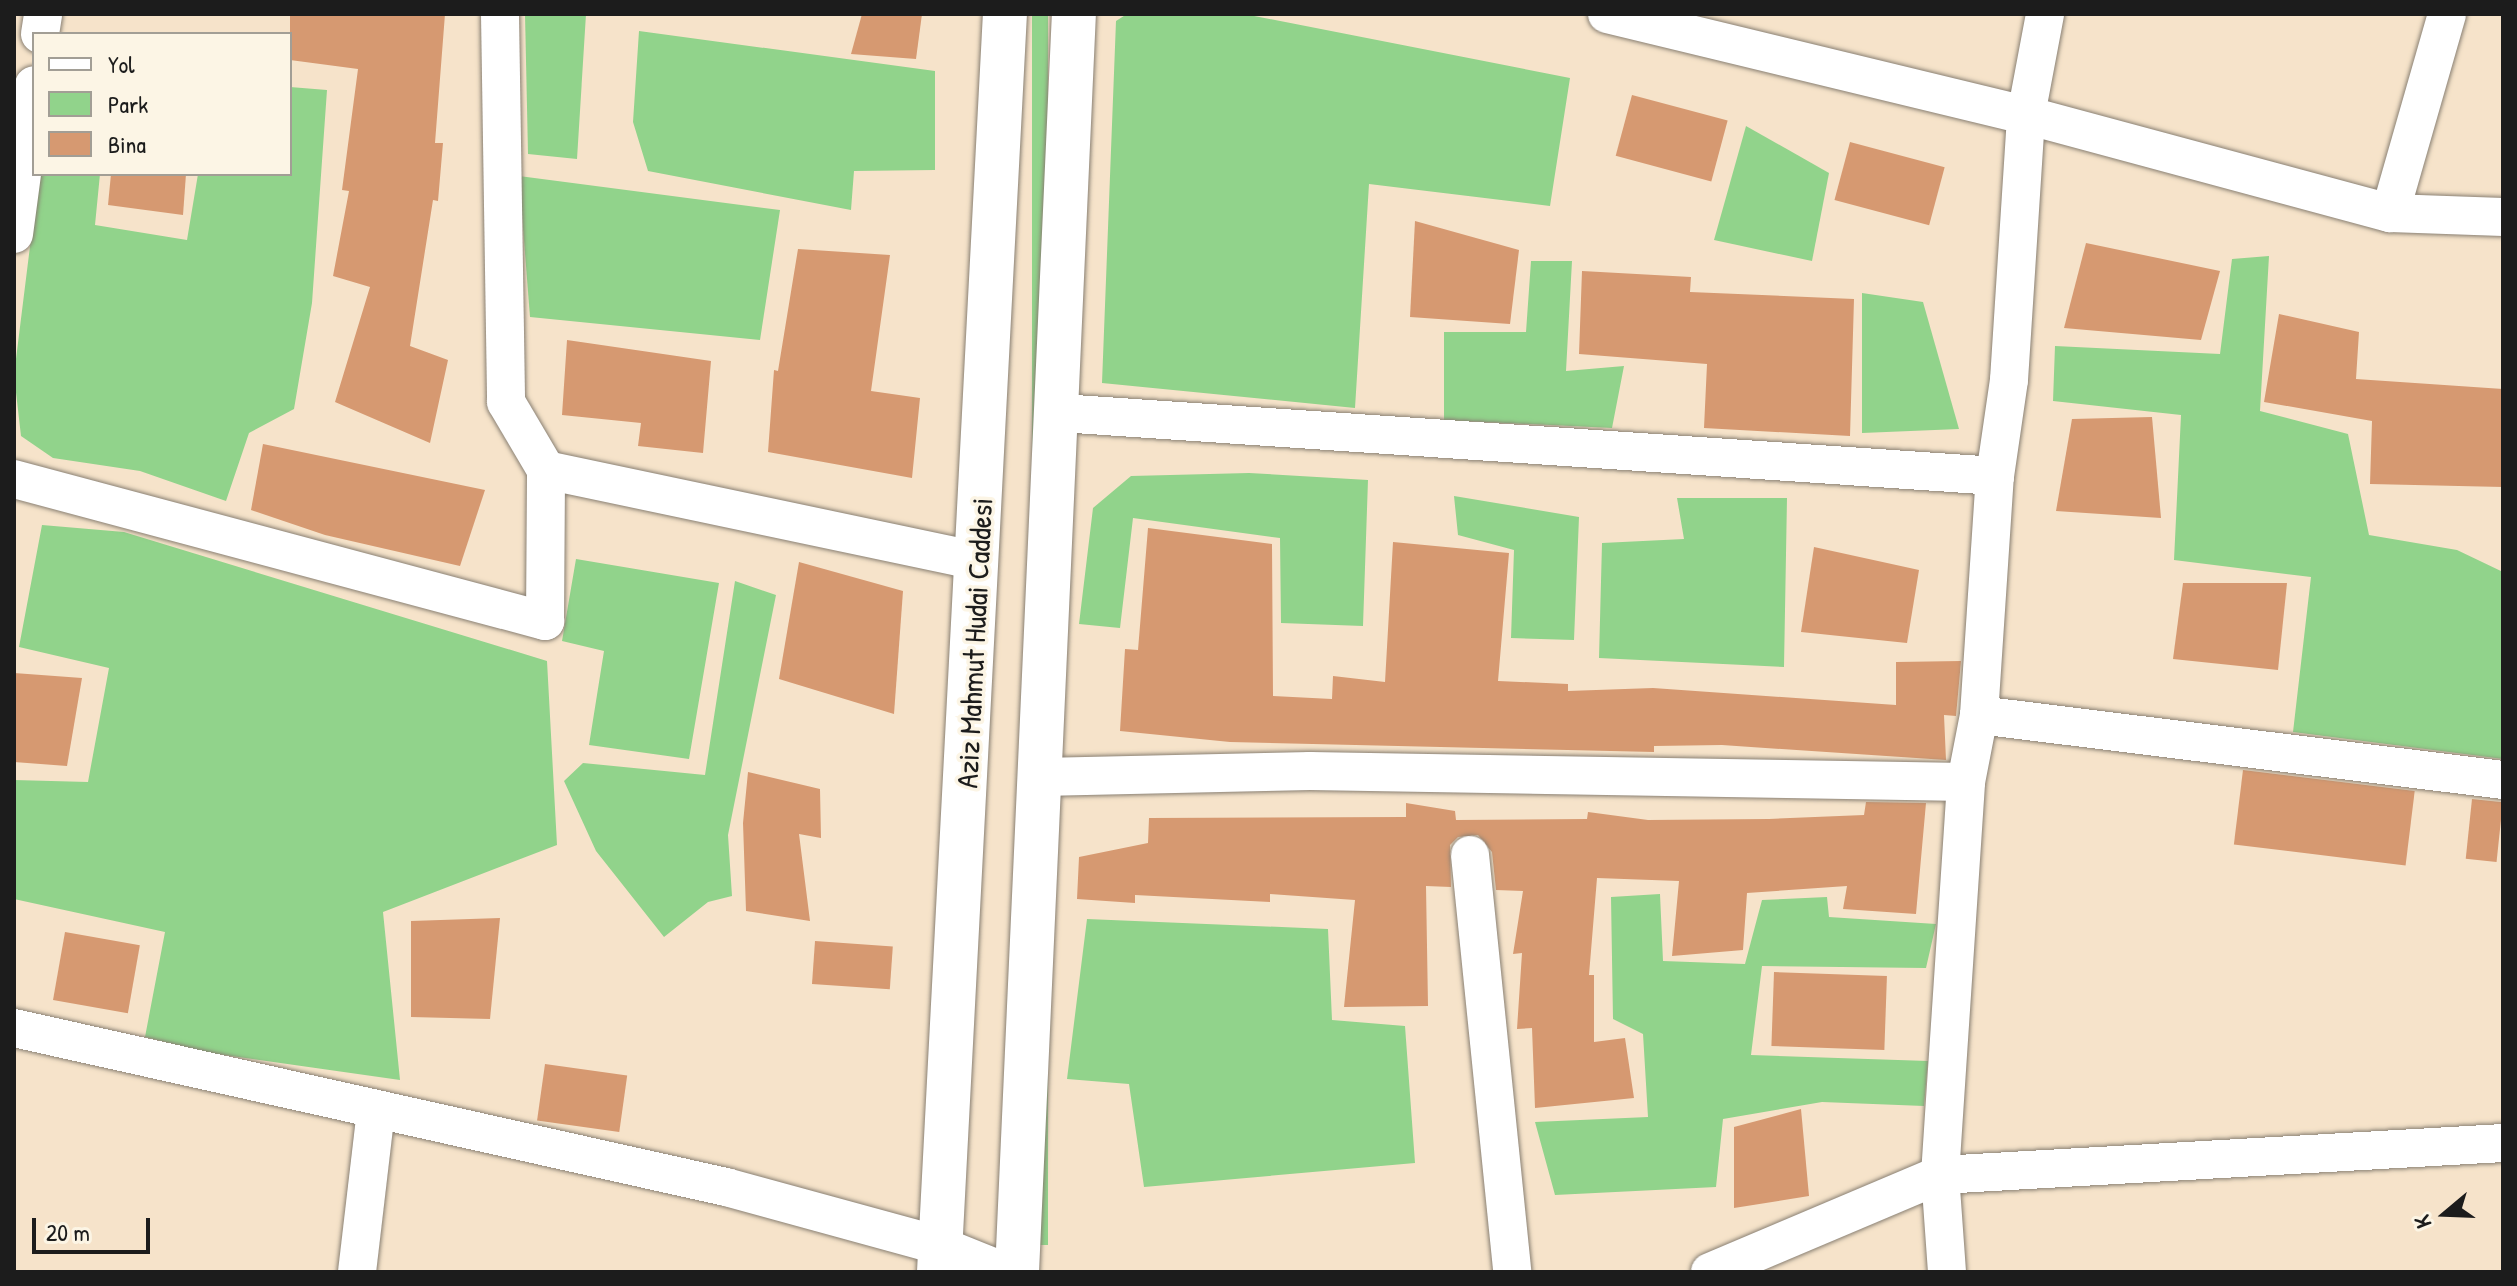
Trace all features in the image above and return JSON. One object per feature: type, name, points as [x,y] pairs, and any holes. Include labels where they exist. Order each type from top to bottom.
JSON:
[{"type":"street","points":[[14,479],[545,621],[546,470],[506,402],[500,14]]},
{"type":"street","name":"Aziz Mahmut Hudai Caddesi","points":[[940,1259],[1005,14]]},
{"type":"street","points":[[1017,1272],[1060,413],[1074,14]]},
{"type":"street","points":[[1607,14],[2026,115],[2390,213],[2503,217]]},
{"type":"street","points":[[1947,1272],[1940,1175],[1966,782],[1979,715],[1995,476],[2009,380],[2026,115],[2045,14]]},
{"type":"street","points":[[2390,213],[2447,14]]},
{"type":"street","points":[[14,234],[26,101]]},
{"type":"street","points":[[1060,413],[1995,476]]},
{"type":"street","points":[[546,470],[978,561]]},
{"type":"street","points":[[1979,715],[2503,780]]},
{"type":"street","points":[[1041,777],[1310,771],[1966,782]]},
{"type":"street","points":[[1470,855],[1512,1272]]},
{"type":"street","points":[[14,1028],[726,1187],[940,1259],[1005,1272]]},
{"type":"street","points":[[357,1272],[376,1110]]},
{"type":"street","points":[[1710,1272],[1940,1175],[2503,1143]]},
{"type":"green space","points":[[525,14],[586,14],[577,159],[528,154]]},
{"type":"green space","points":[[1032,14],[1048,14],[1048,1245],[1032,1245]]},
{"type":"green space","points":[[1127,14],[1244,14],[1570,78],[1550,206],[1369,184],[1355,408],[1102,383],[1116,21]]},
{"type":"green space","points":[[639,31],[935,71],[935,170],[854,171],[851,210],[648,171],[633,122]]},
{"type":"green space","points":[[292,87],[327,90],[312,303],[294,409],[249,433],[226,501],[140,471],[53,458],[21,436],[14,375],[39,176],[100,176],[95,225],[187,240],[198,176],[292,176]]},
{"type":"green space","points":[[1746,126],[1829,173],[1812,261],[1714,240]]},
{"type":"green space","points":[[519,176],[780,210],[760,340],[530,317]]},
{"type":"green space","points":[[2269,256],[2260,411],[2348,434],[2369,535],[2457,550],[2503,572],[2503,759],[2293,732],[2311,577],[2174,560],[2181,415],[2053,401],[2055,346],[2220,354],[2232,259]]},
{"type":"green space","points":[[1531,261],[1572,261],[1566,371],[1624,366],[1612,428],[1444,420],[1444,332],[1526,332]]},
{"type":"green space","points":[[1862,293],[1923,302],[1959,429],[1862,433]]},
{"type":"green space","points":[[1249,473],[1368,480],[1363,626],[1281,623],[1280,538],[1133,518],[1120,628],[1079,624],[1093,508],[1131,476]]},
{"type":"green space","points":[[1454,496],[1579,517],[1574,640],[1511,638],[1514,550],[1458,535]]},
{"type":"green space","points":[[1677,498],[1787,498],[1784,667],[1599,658],[1602,543],[1684,539]]},
{"type":"green space","points":[[42,525],[124,532],[547,661],[557,845],[383,912],[400,1080],[210,1053],[145,1037],[165,932],[14,899],[14,780],[88,782],[109,668],[19,647]]},
{"type":"green space","points":[[576,559],[719,583],[689,759],[589,745],[604,651],[562,641]]},
{"type":"green space","points":[[735,581],[776,595],[728,835],[732,896],[708,902],[664,937],[596,851],[564,781],[583,763],[705,775]]},
{"type":"green space","points":[[1660,894],[1663,961],[1745,964],[1762,900],[1827,897],[1829,917],[1936,924],[1926,968],[1762,966],[1751,1055],[1928,1061],[1924,1106],[1822,1102],[1723,1119],[1716,1187],[1555,1195],[1535,1122],[1648,1117],[1643,1034],[1613,1019],[1611,897]]},
{"type":"green space","points":[[1087,919],[1328,929],[1332,1020],[1405,1026],[1415,1163],[1144,1187],[1129,1084],[1067,1079]]},
{"type":"building","points":[[290,14],[445,14],[435,143],[443,143],[438,201],[433,200],[410,346],[448,360],[430,443],[335,402],[370,287],[333,276],[349,191],[342,190],[358,69],[292,60]]},
{"type":"building","points":[[862,14],[922,14],[916,59],[851,54]]},
{"type":"building","points":[[1632,95],[1728,121],[1711,181],[1616,156]]},
{"type":"building","points":[[1850,142],[1945,167],[1929,225],[1834,200]]},
{"type":"building","points":[[111,176],[186,176],[183,215],[108,205]]},
{"type":"building","points":[[1415,221],[1519,250],[1510,324],[1410,317]]},
{"type":"building","points":[[2086,243],[2220,271],[2201,340],[2064,328]]},
{"type":"building","points":[[798,249],[890,255],[871,391],[920,398],[912,478],[768,452],[774,370],[778,371]]},
{"type":"building","points":[[1582,271],[1691,277],[1690,292],[1854,299],[1850,436],[1704,428],[1707,364],[1579,354]]},
{"type":"building","points":[[2279,314],[2359,332],[2356,379],[2503,389],[2503,487],[2370,484],[2372,421],[2264,402]]},
{"type":"building","points":[[567,340],[711,361],[703,453],[638,446],[641,423],[562,415]]},
{"type":"building","points":[[2152,417],[2161,518],[2056,511],[2072,419]]},
{"type":"building","points":[[263,444],[485,490],[460,566],[325,535],[251,510]]},
{"type":"building","points":[[1148,528],[1272,544],[1273,696],[1332,699],[1333,676],[1385,682],[1393,542],[1509,553],[1498,681],[1568,684],[1568,691],[1653,688],[1896,705],[1896,662],[1961,661],[1956,716],[1944,715],[1946,760],[1722,745],[1654,746],[1654,752],[1230,742],[1120,731],[1125,649],[1138,650]]},
{"type":"building","points":[[1814,547],[1919,570],[1907,643],[1801,632]]},
{"type":"building","points":[[799,562],[903,591],[894,714],[779,679]]},
{"type":"building","points":[[2183,583],[2287,583],[2278,670],[2173,659]]},
{"type":"building","points":[[14,673],[82,678],[67,766],[14,762]]},
{"type":"building","points":[[2243,770],[2415,791],[2406,866],[2234,844]]},
{"type":"building","points":[[748,772],[820,789],[821,838],[799,834],[810,921],[746,911],[743,823]]},
{"type":"building","points":[[2472,799],[2503,802],[2497,862],[2466,859]]},
{"type":"building","points":[[1866,802],[1926,803],[1916,914],[1843,909],[1847,886],[1747,893],[1743,950],[1672,956],[1679,881],[1597,878],[1589,975],[1594,975],[1594,1042],[1625,1038],[1634,1098],[1535,1108],[1532,1028],[1517,1029],[1522,953],[1513,954],[1523,891],[1496,890],[1492,852],[1478,835],[1458,837],[1450,845],[1451,887],[1426,886],[1428,1006],[1344,1007],[1355,900],[1270,894],[1270,902],[1135,895],[1135,903],[1077,899],[1079,857],[1148,843],[1149,818],[1406,817],[1406,803],[1455,811],[1456,820],[1587,819],[1588,812],[1648,820],[1769,819],[1864,815]]},
{"type":"building","points":[[500,918],[490,1019],[411,1017],[411,921]]},
{"type":"building","points":[[65,932],[140,945],[128,1013],[53,1000]]},
{"type":"building","points":[[815,941],[893,946],[890,989],[812,984]]},
{"type":"building","points":[[1774,972],[1887,976],[1884,1050],[1771,1046]]},
{"type":"building","points":[[545,1064],[627,1076],[619,1132],[537,1120]]},
{"type":"building","points":[[1801,1109],[1809,1196],[1734,1208],[1734,1127]]}]
